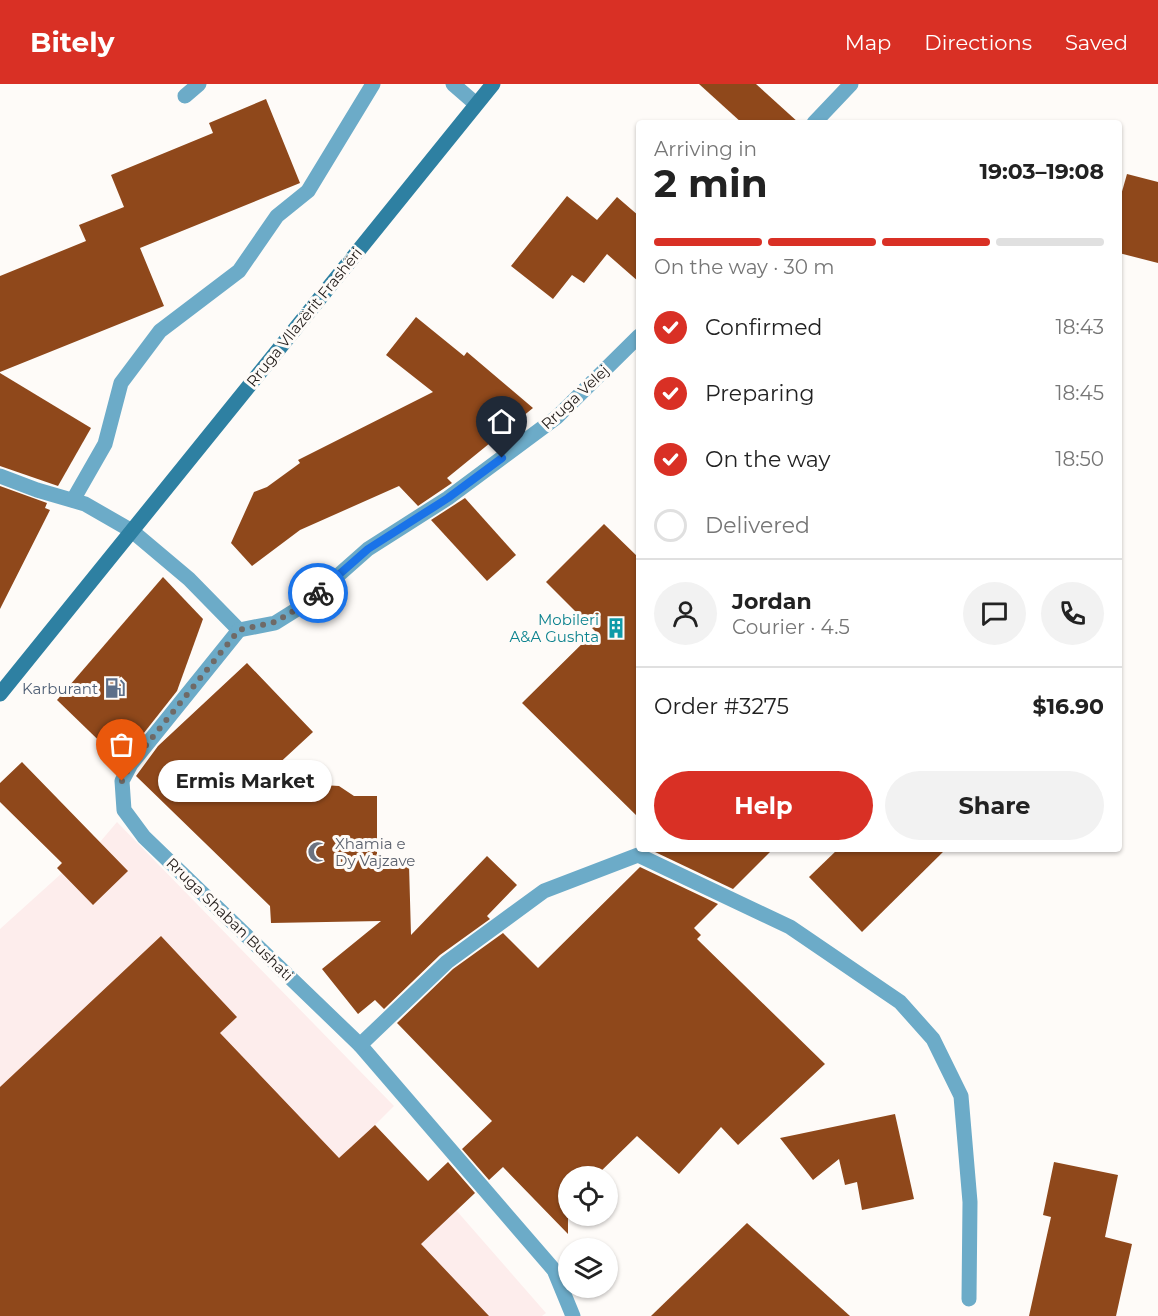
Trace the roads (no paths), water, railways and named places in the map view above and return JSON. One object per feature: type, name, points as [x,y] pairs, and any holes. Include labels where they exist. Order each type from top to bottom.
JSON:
[{"type":"main road","name":"Rruga Vllazërit Frashëri","points":[[0,694],[492,84]]},
{"type":"street","points":[[185,96],[200,84]]},
{"type":"street","points":[[73,500],[105,444],[121,382],[160,331],[239,271],[277,216],[308,191],[373,84]]},
{"type":"street","points":[[453,84],[476,104]]},
{"type":"street","points":[[817,120],[851,84]]},
{"type":"street","name":"Rruga Velej","points":[[239,630],[275,622],[307,603],[368,549],[448,498],[557,417],[636,339]]},
{"type":"street","points":[[0,476],[85,504],[132,531],[189,579],[239,630]]},
{"type":"street","name":"Rruga Shaban Bushati","points":[[239,630],[131,764],[122,781],[124,810],[144,837],[360,1045],[554,1270],[573,1316]]},
{"type":"street","points":[[360,1045],[447,962],[544,891],[638,855],[790,927],[900,1002],[933,1039],[961,1096],[970,1202],[969,1299]]},
{"type":"place","name":"Mobileri A&A Gushta","points":[[616,628]]},
{"type":"place","name":"Karburant","points":[[115,688]]},
{"type":"place","name":"Ermis Market","points":[[122,781]]},
{"type":"place","name":"Xhamia e Dy Vajzave","points":[[318,852]]}]
